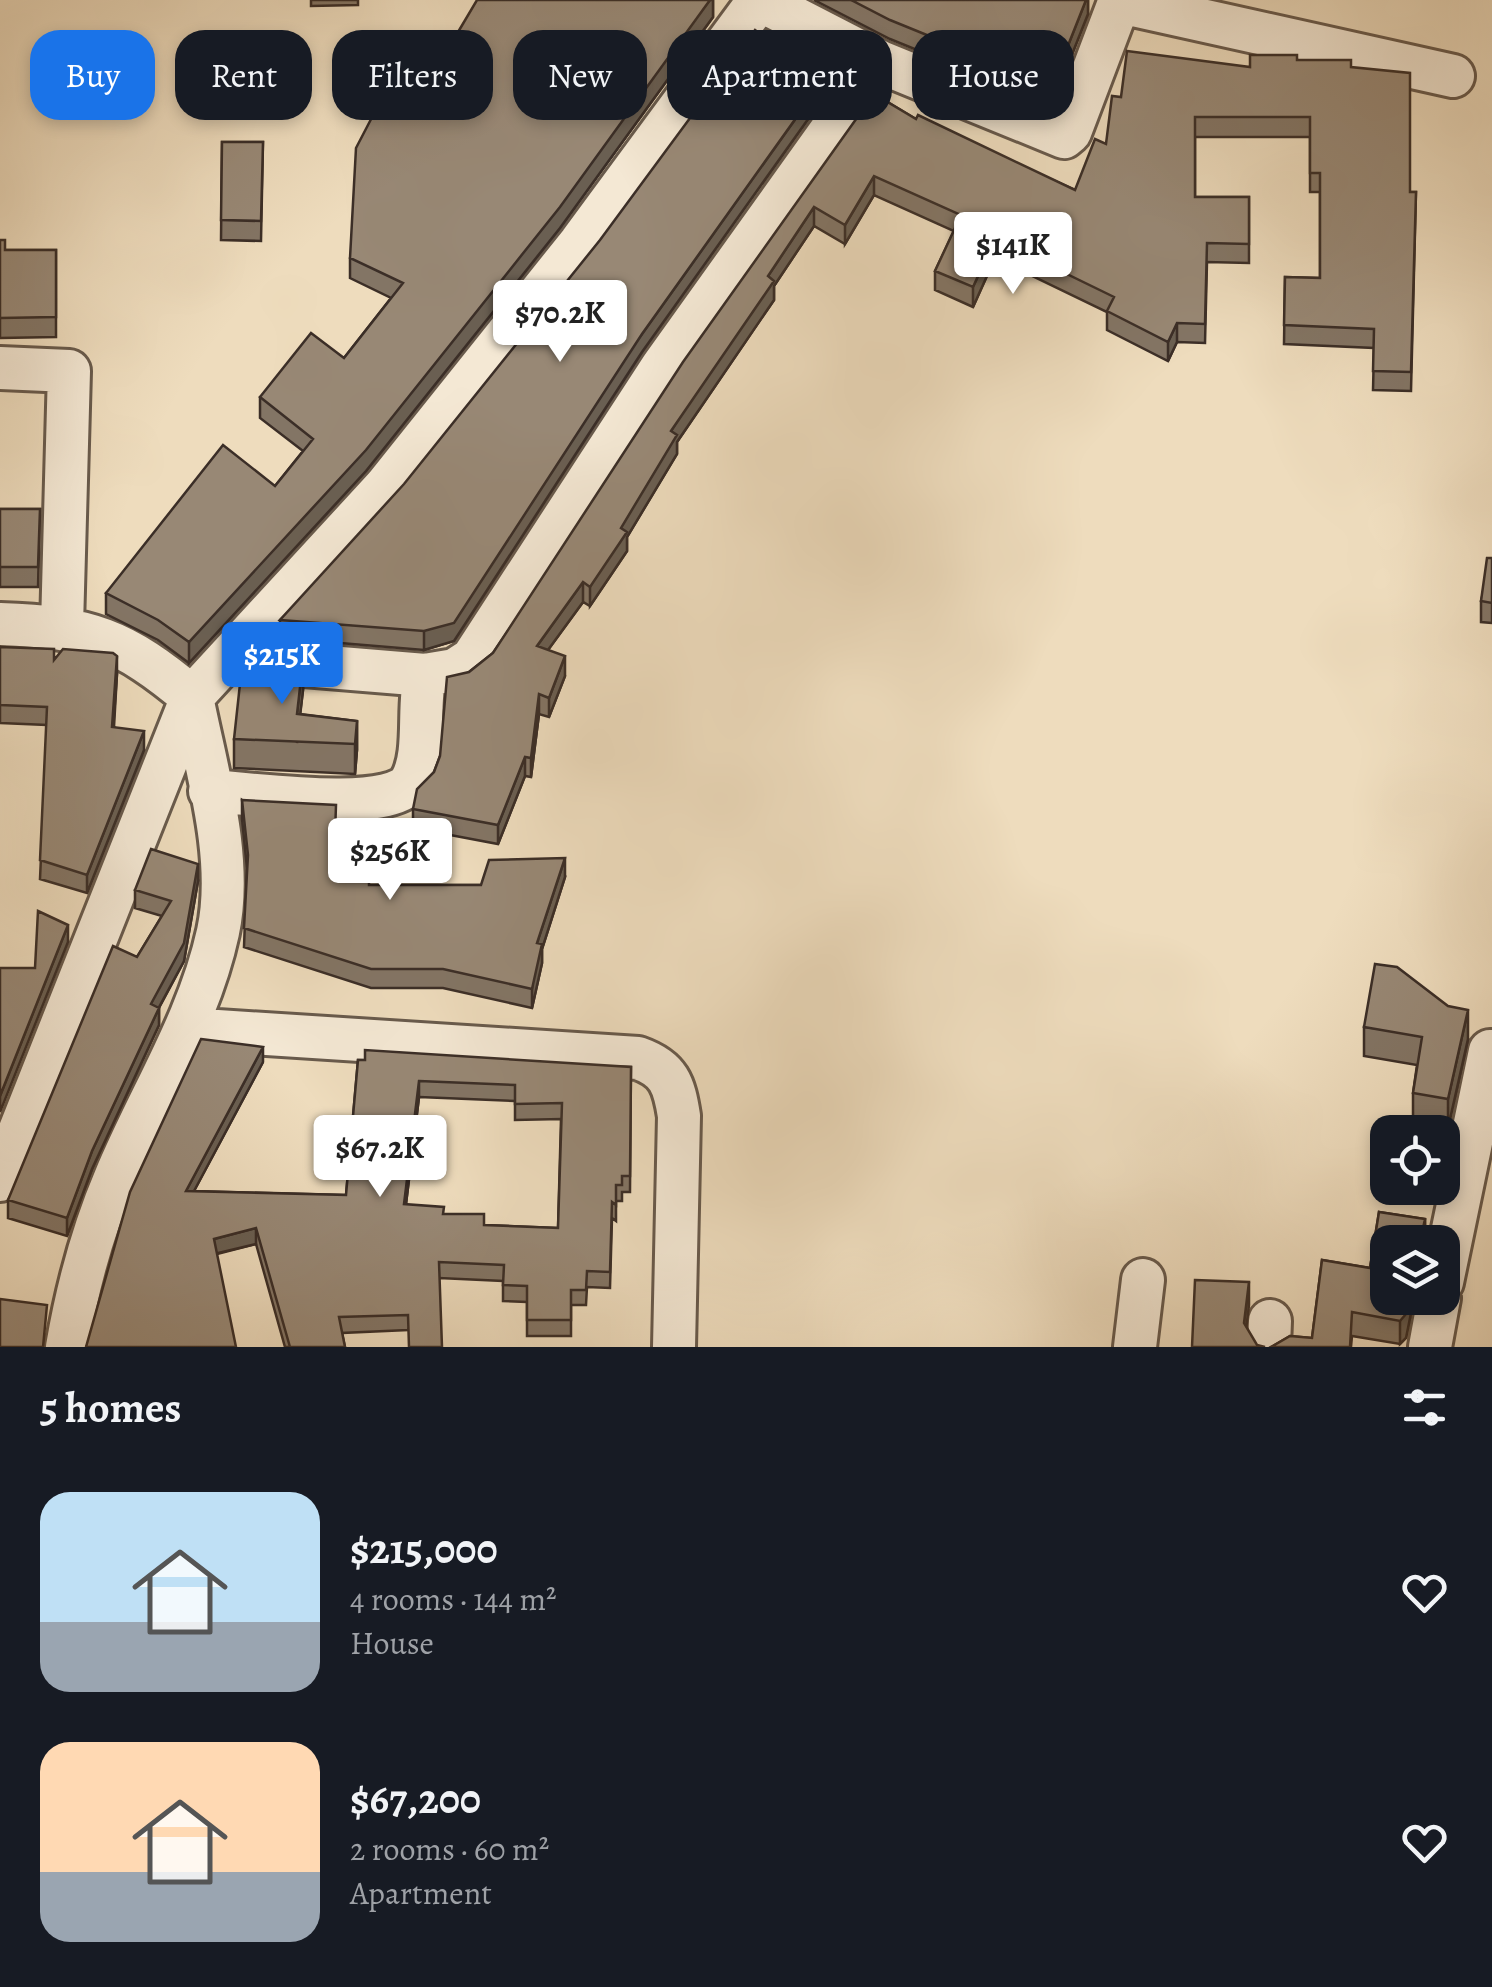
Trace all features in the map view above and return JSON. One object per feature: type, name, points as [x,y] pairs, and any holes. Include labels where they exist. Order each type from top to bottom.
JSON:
[{"type":"street","points":[[0,1180],[192,697],[385,486],[580,243],[760,0],[818,30]]},
{"type":"street","points":[[892,67],[1064,137],[1070,132],[1120,1],[1453,76]]},
{"type":"street","points":[[229,658],[425,675],[454,670],[486,642],[662,367],[839,120]]},
{"type":"street","points":[[0,368],[69,371],[62,626]]},
{"type":"street","points":[[0,624],[62,626],[121,646],[192,697],[218,848],[218,930],[187,1029],[115,1178],[88,1252],[67,1347]]},
{"type":"street","points":[[210,792],[362,800],[398,794],[410,784],[416,768],[425,675]]},
{"type":"street","points":[[187,1029],[638,1058],[661,1066],[674,1086],[679,1116],[674,1347]]},
{"type":"street","points":[[1454,1225],[1490,1051]]},
{"type":"street","points":[[1135,1347],[1143,1280]]},
{"type":"street","points":[[1430,1347],[1436,1315]]},
{"type":"building","points":[[477,0],[710,0],[688,30],[667,30],[667,59],[647,87],[647,30],[513,30],[513,120],[623,120],[560,207],[366,450],[189,642],[158,620],[106,593],[223,445],[275,486],[313,439],[260,397],[311,333],[344,358],[403,283],[350,258],[356,148],[371,120],[493,120],[493,30],[459,30]]},
{"type":"building","points":[[851,0],[1086,0],[1074,30],[915,30]]},
{"type":"building","points":[[1127,51],[1250,67],[1250,55],[1297,55],[1297,60],[1351,60],[1351,67],[1410,73],[1410,192],[1416,192],[1411,372],[1373,371],[1374,329],[1284,325],[1285,277],[1320,278],[1320,173],[1310,173],[1310,117],[1195,117],[1195,197],[1249,197],[1249,244],[1207,243],[1205,324],[1177,323],[1168,342],[1107,311],[1114,297],[995,239],[973,287],[935,271],[961,215],[874,176],[845,225],[814,207],[768,276],[774,281],[671,431],[677,435],[621,528],[627,532],[590,587],[583,582],[537,646],[565,656],[549,698],[539,694],[531,758],[525,757],[498,825],[413,809],[417,789],[434,772],[440,756],[447,677],[469,672],[493,653],[683,362],[855,120],[892,120],[892,105],[912,120],[928,120],[1075,190],[1095,139],[1106,144],[1112,96],[1121,97]]},
{"type":"building","points":[[689,120],[795,120],[642,334],[454,623],[424,631],[280,620],[404,484],[600,240]]},
{"type":"building","points":[[222,142],[263,142],[261,221],[221,220]]},
{"type":"building","points":[[0,240],[5,240],[5,250],[56,250],[56,317],[0,318]]},
{"type":"building","points":[[0,509],[40,509],[38,567],[0,567]]},
{"type":"building","points":[[1487,558],[1492,558],[1492,603],[1481,601]]},
{"type":"building","points":[[0,647],[54,649],[54,660],[63,649],[117,656],[112,727],[144,731],[87,875],[40,860],[47,707],[0,705]]},
{"type":"building","points":[[243,656],[303,661],[297,714],[357,721],[355,744],[234,739]]},
{"type":"building","points":[[242,800],[336,805],[334,865],[369,864],[369,885],[481,885],[489,860],[565,858],[537,943],[542,944],[532,989],[443,969],[371,969],[244,928],[248,855]]},
{"type":"building","points":[[151,849],[198,864],[184,943],[151,1004],[159,1008],[92,1151],[67,1218],[8,1200],[113,946],[137,957],[171,901],[135,890]]},
{"type":"building","points":[[38,911],[68,925],[0,1096],[0,968],[35,968]]},
{"type":"building","points":[[1375,964],[1397,967],[1448,1006],[1468,1010],[1448,1099],[1413,1093],[1422,1037],[1364,1027]]},
{"type":"building","points":[[201,1039],[263,1047],[186,1191],[346,1195],[358,1060],[365,1060],[365,1050],[631,1067],[630,1176],[622,1176],[622,1185],[616,1185],[616,1205],[612,1202],[610,1272],[587,1271],[586,1290],[571,1290],[571,1320],[527,1320],[527,1286],[503,1285],[504,1265],[439,1262],[442,1347],[409,1347],[408,1315],[339,1317],[345,1347],[290,1347],[256,1228],[214,1239],[236,1347],[86,1347],[130,1192]],"holes":[[[419,1081],[515,1085],[515,1104],[562,1103],[558,1228],[484,1225],[484,1214],[443,1214],[444,1207],[404,1204]]]},
{"type":"building","points":[[1379,1212],[1425,1219],[1424,1225],[1377,1225]]},
{"type":"building","points":[[1322,1260],[1370,1268],[1370,1315],[1405,1315],[1400,1321],[1352,1312],[1350,1347],[1271,1347],[1290,1336],[1312,1338]]},
{"type":"building","points":[[1195,1280],[1249,1282],[1244,1323],[1257,1345],[1265,1347],[1192,1347]]},
{"type":"building","points":[[0,1299],[47,1305],[43,1347],[0,1347]]}]
